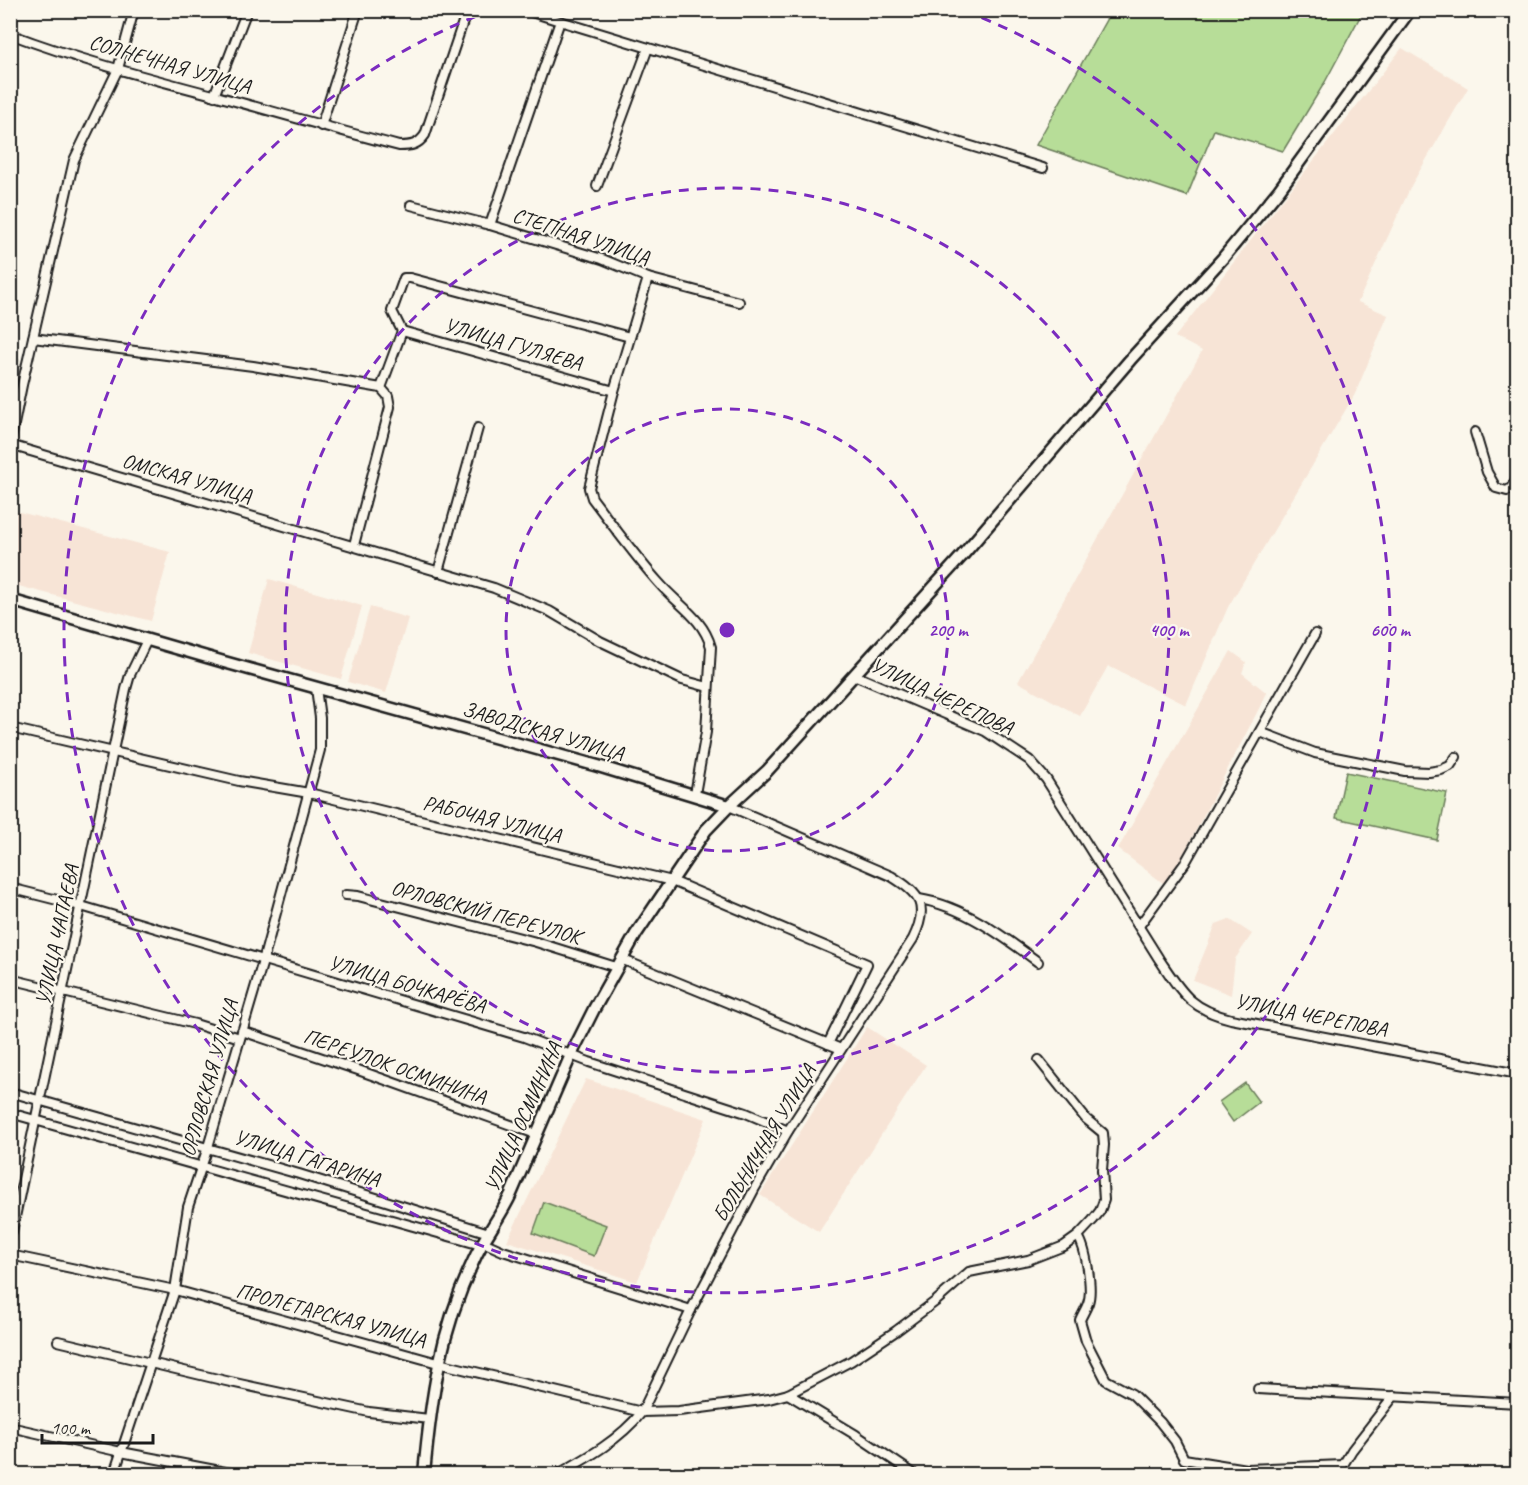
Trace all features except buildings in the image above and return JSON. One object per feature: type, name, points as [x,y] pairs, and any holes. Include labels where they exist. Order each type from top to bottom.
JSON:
[{"type":"street","points":[[10,444],[74,160],[118,69],[134,10]]},
{"type":"street","points":[[214,96],[247,10]]},
{"type":"street","points":[[321,126],[358,10]]},
{"type":"street","name":"СОЛНЕЧНАЯ УЛИЦА","points":[[10,34],[118,69],[321,126],[399,146],[411,146],[419,143],[425,135],[467,10]]},
{"type":"street","points":[[525,10],[1043,168]]},
{"type":"street","name":"УЛИЦА ОСМИНИНА","points":[[424,1474],[429,1419],[438,1363],[460,1290],[484,1240],[502,1214],[571,1055],[619,963],[706,830],[767,771],[961,557],[1130,360],[1222,258],[1279,190],[1410,10]]},
{"type":"street","points":[[490,225],[560,21]]},
{"type":"street","points":[[597,186],[648,48]]},
{"type":"street","name":"СТЕПНАЯ УЛИЦА","points":[[411,205],[490,225],[602,259],[648,278],[740,302]]},
{"type":"street","points":[[381,388],[402,331],[392,310],[404,278],[630,337]]},
{"type":"street","points":[[648,278],[614,391],[589,488],[592,498],[658,582],[676,602],[691,614],[707,634],[711,647],[706,732],[695,794]]},
{"type":"street","name":"УЛИЦА ГУЛЯЕВА","points":[[402,331],[614,391]]},
{"type":"street","points":[[33,338],[253,366],[381,388],[388,396],[390,407],[354,545]]},
{"type":"street","points":[[438,572],[478,428]]},
{"type":"street","points":[[1475,432],[1487,472],[1496,488],[1507,491],[1518,477]]},
{"type":"street","name":"ОМСКАЯ УЛИЦА","points":[[10,444],[494,588],[549,611],[600,641],[682,680],[708,687]]},
{"type":"street","name":"ЗАВОДСКАЯ УЛИЦА","points":[[10,600],[695,794],[729,806],[891,876],[914,892],[919,899],[944,905],[978,922],[1038,962]]},
{"type":"street","points":[[1139,926],[1185,863],[1315,634]]},
{"type":"street","name":"УЛИЦА ЧАПАЕВА","points":[[10,1241],[126,688],[147,640]]},
{"type":"street","name":"УЛИЦА ЧЕРЕПОВА","points":[[854,675],[985,731],[1029,760],[1052,788],[1177,987],[1194,1005],[1205,1011],[1263,1025],[1518,1074]]},
{"type":"street","name":"ОРЛОВСКАЯ УЛИЦА","points":[[114,1474],[175,1290],[188,1207],[208,1148],[263,961],[309,793],[320,750],[320,718],[316,688]]},
{"type":"street","name":"РАБОЧАЯ УЛИЦА","points":[[10,728],[238,781],[309,793],[672,881],[867,964],[828,1044]]},
{"type":"street","points":[[1260,732],[1314,753],[1404,771],[1441,771],[1450,766],[1456,757]]},
{"type":"street","name":"УЛИЦА БОЧКАРЁВА","points":[[10,888],[81,906],[524,1037],[571,1055],[746,1113],[788,1131]]},
{"type":"street","name":"ОРЛОВСКИЙ ПЕРЕУЛОК","points":[[346,895],[358,896],[619,963],[841,1049]]},
{"type":"street","name":"БОЛЬНИЧНАЯ УЛИЦА","points":[[558,1474],[610,1443],[642,1412],[691,1310],[755,1188],[788,1131],[913,939],[920,925],[922,912],[919,899]]},
{"type":"street","name":"ПЕРЕУЛОК ОСМИНИНА","points":[[10,979],[241,1034],[358,1070],[536,1134]]},
{"type":"street","name":"ПРОЛЕТАРСКАЯ УЛИЦА","points":[[10,1254],[175,1290],[438,1363],[642,1412],[679,1411],[769,1398],[788,1394],[851,1361],[936,1301],[969,1272],[1006,1266],[1049,1253],[1078,1236],[1100,1211],[1104,1200],[1102,1170],[1104,1138],[1099,1128],[1086,1119],[1040,1060]]},
{"type":"street","name":"УЛИЦА ГАГАРИНА","points":[[10,1092],[341,1186],[484,1240],[503,1251],[691,1310]]},
{"type":"street","name":"УЛИЦА ГАГАРИНА","points":[[10,1113],[484,1240]]},
{"type":"street","points":[[1078,1236],[1082,1242],[1088,1269],[1089,1301],[1080,1320],[1086,1341],[1106,1380],[1132,1394],[1160,1422],[1175,1441],[1184,1459],[1246,1469],[1343,1465],[1394,1396]]},
{"type":"street","points":[[58,1341],[369,1412],[429,1419]]},
{"type":"street","points":[[1257,1389],[1518,1403]]},
{"type":"street","points":[[788,1394],[856,1435],[914,1474]]},
{"type":"street","points":[[10,1427],[121,1452],[236,1474]]},
{"type":"shaded area","points":[[1402,48],[1468,88],[1412,184],[1358,302],[1388,315],[1355,394],[1228,607],[1186,705],[1108,666],[1080,716],[1018,682],[1202,351],[1175,337]]},
{"type":"shaded area","points":[[12,510],[170,552],[151,621],[11,584],[10,517]]},
{"type":"shaded area","points":[[269,579],[362,606],[341,679],[248,653]]},
{"type":"shaded area","points":[[370,607],[408,618],[386,693],[348,682]]},
{"type":"shaded area","points":[[1231,651],[1246,662],[1242,673],[1267,693],[1167,886],[1118,849]]},
{"type":"shaded area","points":[[1229,919],[1252,934],[1235,959],[1231,995],[1193,980],[1216,924]]},
{"type":"shaded area","points":[[867,1027],[926,1065],[819,1232],[760,1195]]},
{"type":"shaded area","points":[[586,1079],[706,1119],[637,1282],[507,1241]]},
{"type":"green space","points":[[1111,11],[1363,11],[1325,82],[1283,151],[1214,130],[1187,196],[1036,145]]},
{"type":"green space","points":[[11,358],[18,360],[12,391],[10,391]]},
{"type":"green space","points":[[1346,772],[1447,793],[1437,840],[1336,818]]},
{"type":"green space","points":[[1245,1083],[1259,1102],[1233,1122],[1219,1102]]},
{"type":"green space","points":[[544,1202],[606,1225],[594,1256],[533,1233]]}]
